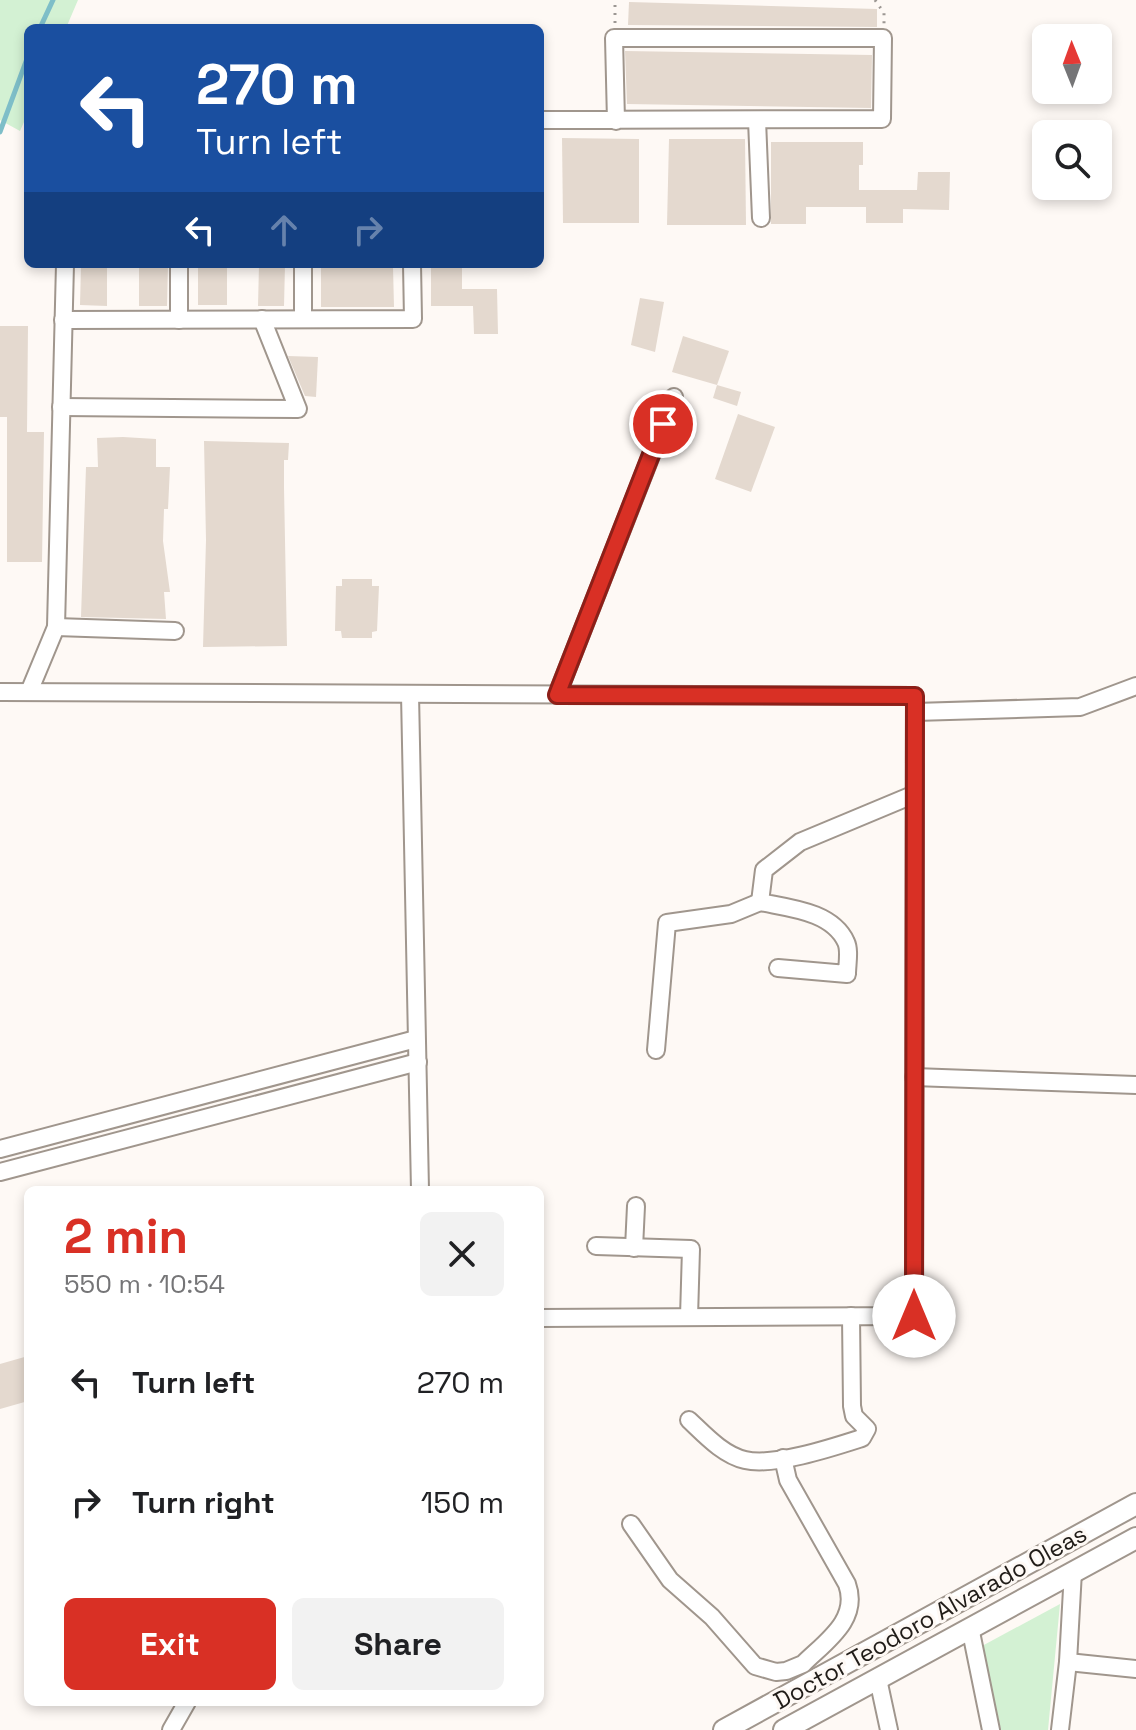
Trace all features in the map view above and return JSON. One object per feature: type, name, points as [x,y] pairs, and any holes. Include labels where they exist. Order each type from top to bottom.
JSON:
[{"type":"main road","name":"Doctor Teodoro Alvarado Oleas","points":[[724,1730],[1136,1504]]},
{"type":"main road","name":"Doctor Teodoro Alvarado Oleas","points":[[793,1728],[970,1627],[1136,1538]]},
{"type":"street","points":[[544,120],[616,121],[882,119],[883,38],[614,38],[616,121]]},
{"type":"street","points":[[757,120],[761,218]]},
{"type":"street","points":[[29,692],[56,627],[65,268]]},
{"type":"street","points":[[179,268],[179,320]]},
{"type":"street","points":[[303,268],[303,319]]},
{"type":"street","points":[[63,320],[413,319],[412,268]]},
{"type":"street","points":[[61,407],[298,409],[262,319]]},
{"type":"street","points":[[557,695],[674,397]]},
{"type":"street","points":[[56,627],[175,631]]},
{"type":"street","points":[[915,712],[1080,707],[1136,686]]},
{"type":"street","points":[[0,692],[915,696],[914,1316],[544,1318]]},
{"type":"street","points":[[410,694],[420,1186]]},
{"type":"street","points":[[760,902],[764,870],[800,842],[915,794]]},
{"type":"street","points":[[656,1050],[667,923],[731,914],[760,902],[815,914],[835,928],[847,943],[847,974],[778,968]]},
{"type":"street","points":[[0,1149],[416,1039]]},
{"type":"street","points":[[0,1172],[418,1062]]},
{"type":"street","points":[[914,1077],[1136,1085]]},
{"type":"street","points":[[634,1248],[636,1206]]},
{"type":"street","points":[[596,1246],[691,1249],[689,1317]]},
{"type":"street","points":[[689,1420],[712,1442],[745,1460],[783,1458],[822,1451],[862,1438],[866,1433],[864,1424],[854,1416],[852,1406],[851,1316]]},
{"type":"street","points":[[631,1524],[670,1580],[712,1617],[755,1666],[776,1672],[795,1669],[846,1620],[851,1599],[847,1584],[788,1480],[783,1458]]},
{"type":"street","points":[[1065,1730],[1073,1571]]},
{"type":"street","points":[[970,1627],[991,1730]]},
{"type":"street","points":[[1068,1662],[1136,1669]]},
{"type":"street","points":[[878,1679],[889,1730]]},
{"type":"street","points":[[171,1730],[185,1706]]},
{"type":"path","points":[[614,38],[615,0]]},
{"type":"path","points":[[875,0],[884,13],[883,38]]},
{"type":"green space","points":[[0,0],[78,0],[68,24],[24,24],[24,122],[20,131],[0,120]]},
{"type":"green space","points":[[1060,1604],[1048,1730],[1001,1730],[982,1646]]},
{"type":"building","points":[[629,2],[877,9],[877,27],[628,25]]},
{"type":"building","points":[[625,51],[872,55],[871,108],[627,104]]},
{"type":"building","points":[[562,138],[639,139],[639,223],[563,223]]},
{"type":"building","points":[[669,139],[745,139],[746,225],[667,225]]},
{"type":"building","points":[[771,142],[863,142],[859,190],[917,190],[918,172],[950,172],[949,210],[903,209],[903,223],[866,223],[866,207],[806,207],[806,224],[771,224]]},
{"type":"building","points":[[81,268],[107,268],[107,306],[80,305]]},
{"type":"building","points":[[139,268],[168,268],[167,306],[139,306]]},
{"type":"building","points":[[198,268],[227,268],[227,305],[198,305]]},
{"type":"building","points":[[259,268],[285,268],[284,306],[258,306]]},
{"type":"building","points":[[321,268],[393,268],[394,307],[321,307]]},
{"type":"building","points":[[431,268],[462,268],[462,289],[497,289],[498,334],[474,334],[473,306],[431,306]]},
{"type":"building","points":[[640,298],[664,302],[655,352],[631,345]]},
{"type":"building","points":[[0,326],[28,326],[27,432],[44,432],[42,562],[7,562],[7,417],[0,417]]},
{"type":"building","points":[[683,336],[729,351],[717,385],[672,372]]},
{"type":"building","points":[[288,356],[318,357],[316,397],[305,396]]},
{"type":"building","points":[[717,385],[741,392],[737,406],[713,398]]},
{"type":"building","points":[[738,414],[775,427],[751,492],[715,479]]},
{"type":"building","points":[[97,438],[156,439],[156,467],[170,467],[163,541],[170,592],[164,592],[166,619],[81,617],[86,467],[98,467]]},
{"type":"building","points":[[204,441],[289,443],[288,460],[284,460],[287,646],[203,647],[206,540]]},
{"type":"building","points":[[342,579],[372,579],[372,586],[379,586],[377,631],[372,632],[372,638],[342,638],[341,631],[335,631],[336,586],[342,586]]},
{"type":"building","points":[[24,1357],[24,1402],[0,1409],[0,1364]]},
{"type":"waterway","points":[[42,24],[53,0]]},
{"type":"waterway","points":[[0,132],[24,67]]},
{"type":"route","points":[[663,424],[557,695],[915,696],[914,1316]]}]
